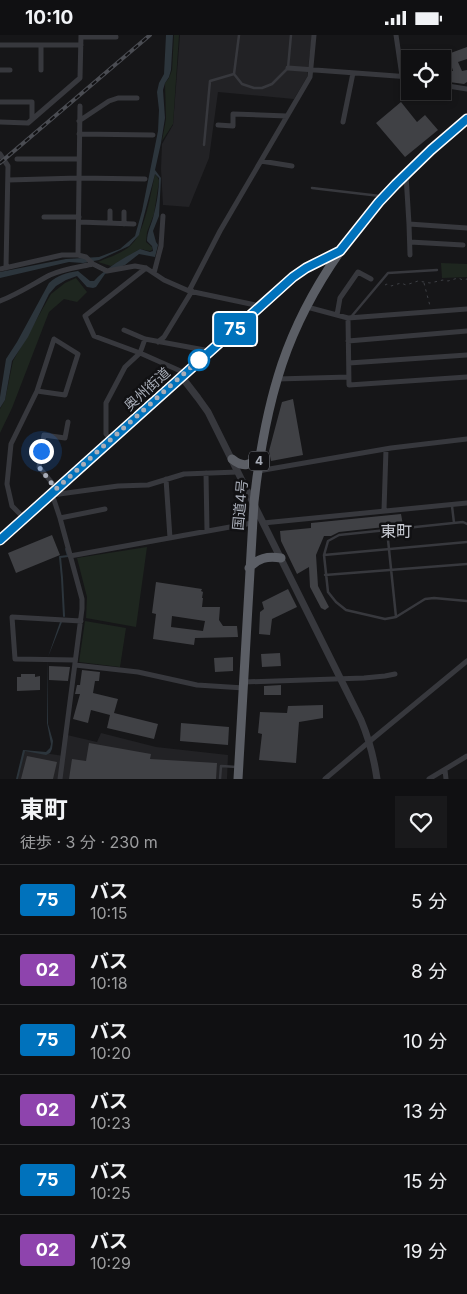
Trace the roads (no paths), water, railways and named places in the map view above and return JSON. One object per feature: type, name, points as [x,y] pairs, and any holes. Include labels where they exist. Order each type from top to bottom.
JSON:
[{"type":"highway","name":"奥州街道","points":[[340,251],[384,197],[406,174],[467,119]]},
{"type":"highway","name":"国道4号","points":[[238,779],[252,523],[260,455],[277,379],[290,342],[307,307],[340,251]]},
{"type":"highway","points":[[232,459],[243,465],[256,461],[260,455]]},
{"type":"highway","points":[[249,568],[254,562],[263,558],[281,558]]},
{"type":"main road","name":"奥州街道","points":[[0,540],[299,272],[340,251]]},
{"type":"street","points":[[158,342],[164,337],[190,291],[220,231],[310,77],[314,35]]},
{"type":"street","points":[[396,35],[401,70]]},
{"type":"street","points":[[0,122],[28,123],[80,77],[81,36],[116,37]]},
{"type":"street","points":[[0,45],[81,45]]},
{"type":"street","points":[[41,45],[41,70]]},
{"type":"street","points":[[288,68],[401,77]]},
{"type":"street","points":[[0,70],[10,70]]},
{"type":"street","points":[[342,122],[353,73]]},
{"type":"street","points":[[451,86],[467,89]]},
{"type":"street","points":[[79,121],[109,101],[118,98],[136,98]]},
{"type":"street","points":[[0,102],[32,102],[32,119]]},
{"type":"street","points":[[78,255],[80,106]]},
{"type":"street","points":[[218,125],[233,126],[233,114],[287,116]]},
{"type":"street","points":[[79,134],[153,135]]},
{"type":"street","points":[[0,154],[8,166],[6,268]]},
{"type":"street","points":[[16,159],[79,159]]},
{"type":"street","points":[[261,161],[292,166]]},
{"type":"street","points":[[406,174],[410,255]]},
{"type":"street","points":[[8,180],[145,179]]},
{"type":"street","points":[[110,211],[110,223]]},
{"type":"street","points":[[124,211],[124,224]]},
{"type":"street","points":[[154,273],[161,246],[163,216]]},
{"type":"street","points":[[44,217],[134,224]]},
{"type":"street","points":[[409,224],[467,228]]},
{"type":"street","points":[[410,242],[463,245]]},
{"type":"street","points":[[0,247],[7,247]]},
{"type":"street","points":[[0,269],[62,255],[78,255],[86,257],[93,264],[107,271],[135,266],[146,268],[164,280],[190,291],[260,306]]},
{"type":"street","points":[[0,301],[15,295],[52,274],[93,264]]},
{"type":"street","points":[[146,268],[84,316],[94,337],[140,353],[183,375],[208,412],[361,720],[370,741],[377,779]]},
{"type":"street","points":[[337,315],[340,297],[358,272],[371,279]]},
{"type":"street","points":[[307,307],[349,318],[467,309]]},
{"type":"street","points":[[349,318],[349,385],[467,377]]},
{"type":"street","points":[[124,330],[145,339],[210,351]]},
{"type":"street","points":[[348,341],[467,331]]},
{"type":"street","points":[[24,519],[12,506],[7,483],[11,444],[37,391],[54,339],[78,353],[64,395],[37,391]]},
{"type":"street","points":[[111,440],[106,434],[106,403],[125,367],[140,353],[145,339]]},
{"type":"street","points":[[349,363],[467,355]]},
{"type":"street","points":[[277,379],[349,377]]},
{"type":"street","points":[[56,489],[39,467],[41,451],[44,435],[65,438],[68,421]]},
{"type":"street","points":[[258,471],[386,449],[467,439]]},
{"type":"street","points":[[384,511],[386,449]]},
{"type":"street","points":[[49,496],[118,486],[148,485],[184,474],[238,472]]},
{"type":"street","points":[[206,473],[206,531]]},
{"type":"street","points":[[166,479],[170,538]]},
{"type":"street","points":[[0,483],[7,483]]},
{"type":"street","points":[[49,496],[54,500],[60,518],[82,599],[81,621],[60,779]]},
{"type":"street","points":[[263,523],[467,503]]},
{"type":"street","points":[[60,518],[105,509]]},
{"type":"street","points":[[70,556],[252,523]]},
{"type":"street","points":[[81,621],[12,617],[15,659],[75,662],[138,672],[197,685],[244,685],[380,676],[395,673]]},
{"type":"street","points":[[325,779],[467,661]]},
{"type":"street","points":[[429,779],[467,756]]},
{"type":"street","points":[[445,770],[446,779]]},
{"type":"lane","points":[[238,35],[234,74],[242,84],[254,88],[272,85],[288,68],[291,35]]},
{"type":"lane","points":[[204,145],[210,81],[234,74]]},
{"type":"lane","points":[[312,188],[384,197]]},
{"type":"lane","points":[[349,318],[388,273],[437,270]]},
{"type":"lane","points":[[452,504],[454,523]]},
{"type":"lane","points":[[467,524],[463,522],[339,535],[328,541],[324,555],[328,592],[346,610],[385,619],[396,617],[425,599],[467,601]]},
{"type":"lane","points":[[388,530],[396,617]]},
{"type":"lane","points":[[324,555],[467,543]]},
{"type":"lane","points":[[325,575],[467,565]]},
{"type":"lane","points":[[220,779],[221,767],[239,767]]},
{"type":"waterway","points":[[64,616],[60,557],[68,556],[66,549]]},
{"type":"railway","points":[[0,163],[150,35]]},
{"type":"district","name":"東町","points":[[396,531]]}]
